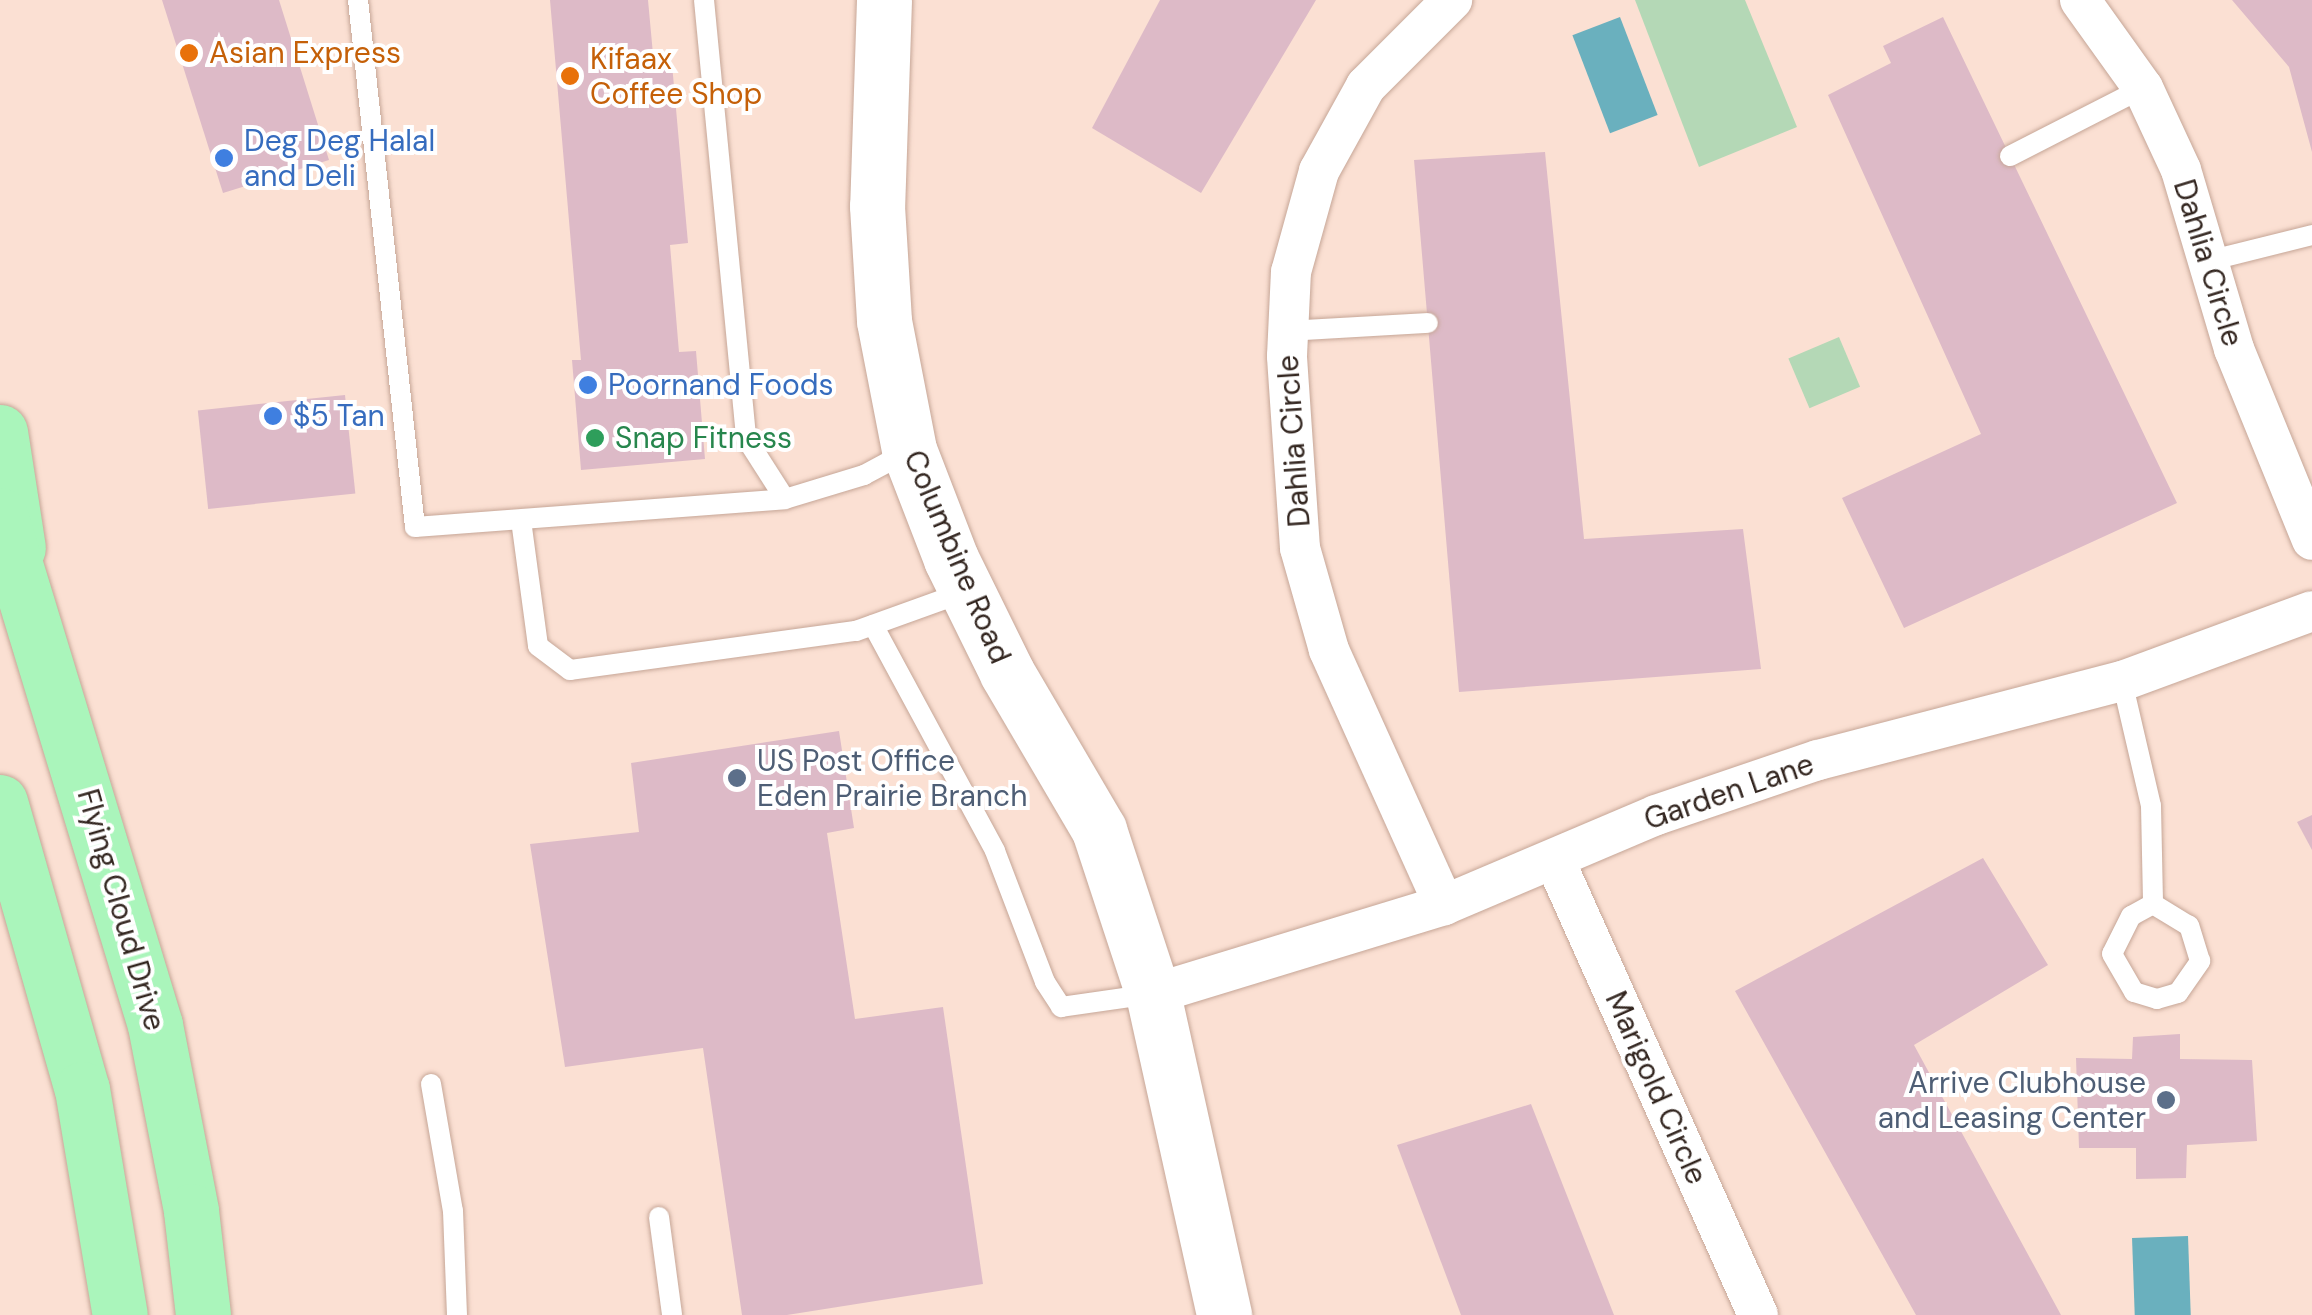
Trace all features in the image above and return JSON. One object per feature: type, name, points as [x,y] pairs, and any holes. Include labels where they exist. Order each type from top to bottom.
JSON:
[{"type":"main road","points":[[0,432],[26,596]]},
{"type":"main road","name":"Flying Cloud Drive","points":[[0,514],[155,1025],[191,1211],[203,1315]]},
{"type":"main road","points":[[0,802],[82,1088],[120,1315]]},
{"type":"street","name":"Columbine Road","points":[[884,0],[877,206],[884,321],[909,450],[967,591],[1098,830],[1154,994],[1224,1315]]},
{"type":"street","name":"Dahlia Circle","points":[[1444,905],[1329,650],[1300,548],[1288,331],[1291,272],[1319,172],[1366,86],[1452,0]]},
{"type":"street","name":"Dahlia Circle","points":[[2080,0],[2143,88],[2180,170],[2271,452],[2312,540]]},
{"type":"street","name":"Garden Lane","points":[[1154,994],[1444,905],[1656,816],[1818,760],[2122,680],[2312,611]]},
{"type":"street","name":"Marigold Circle","points":[[1555,860],[1758,1315]]},
{"type":"lane","points":[[358,0],[415,527],[785,499],[864,474],[909,450]]},
{"type":"lane","points":[[704,0],[746,438],[785,499]]},
{"type":"lane","points":[[2010,156],[2143,88]]},
{"type":"lane","points":[[2208,262],[2312,235]]},
{"type":"lane","points":[[1288,331],[1428,323]]},
{"type":"lane","points":[[521,520],[538,646],[570,670],[873,626],[967,591]]},
{"type":"lane","points":[[873,626],[995,850],[1044,982],[1062,1008],[1154,994]]},
{"type":"lane","points":[[2122,680],[2151,806],[2153,904]]},
{"type":"lane","points":[[2153,904],[2190,926],[2200,962],[2178,993],[2157,998],[2134,992],[2112,954],[2131,916],[2153,904]]},
{"type":"lane","points":[[431,1084],[453,1211],[456,1315]]},
{"type":"lane","points":[[660,1217],[672,1315]]},
{"type":"green space","points":[[1635,0],[1745,0],[1797,127],[1699,167]]},
{"type":"green space","points":[[1839,337],[1860,387],[1809,408],[1788,358]]},
{"type":"water","points":[[1620,17],[1658,115],[1610,133],[1572,35]]},
{"type":"water","points":[[2188,1236],[2191,1315],[2135,1315],[2132,1238]]},
{"type":"building","points":[[162,0],[279,0],[329,160],[223,193]]},
{"type":"building","points":[[550,0],[648,0],[654,65],[672,64],[688,243],[670,245],[679,352],[696,351],[705,459],[581,470],[572,360],[581,360]]},
{"type":"building","points":[[1160,0],[1316,0],[1201,193],[1092,128]]},
{"type":"building","points":[[2232,0],[2312,0],[2312,152],[2289,67]]},
{"type":"building","points":[[1943,17],[2177,503],[1904,628],[1842,498],[1981,434],[1828,95],[1891,63],[1883,46]]},
{"type":"building","points":[[1545,152],[1584,539],[1743,529],[1761,669],[1459,692],[1414,160]]},
{"type":"building","points":[[345,395],[355,493],[208,509],[198,410]]},
{"type":"building","points":[[839,731],[854,828],[827,833],[855,1019],[943,1007],[983,1284],[787,1315],[742,1315],[703,1048],[565,1067],[530,844],[639,832],[631,763]]},
{"type":"building","points":[[2312,815],[2312,850],[2297,822]]},
{"type":"building","points":[[1983,858],[2048,965],[1914,1045],[2061,1315],[1916,1315],[1735,991]]},
{"type":"building","name":"Arrive Clubhouse and Leasing Center","points":[[2180,1034],[2180,1059],[2252,1060],[2257,1141],[2187,1145],[2186,1178],[2136,1179],[2136,1148],[2079,1148],[2076,1058],[2132,1059],[2133,1037]]},
{"type":"building","points":[[1531,1104],[1614,1315],[1461,1315],[1397,1145]]},
{"type":"place","name":"Asian Express","points":[[189,53]]},
{"type":"place","name":"Kifaax Coffee Shop","points":[[570,76]]},
{"type":"place","name":"Deg Deg Halal and Deli","points":[[224,158]]},
{"type":"place","name":"Poornand Foods","points":[[588,385]]},
{"type":"place","name":"$5 Tan","points":[[273,416]]},
{"type":"place","name":"Snap Fitness","points":[[595,438]]},
{"type":"place","name":"US Post Office Eden Prairie Branch","points":[[737,778]]},
{"type":"place","name":"Arrive Clubhouse and Leasing Center","points":[[2166,1100]]}]
